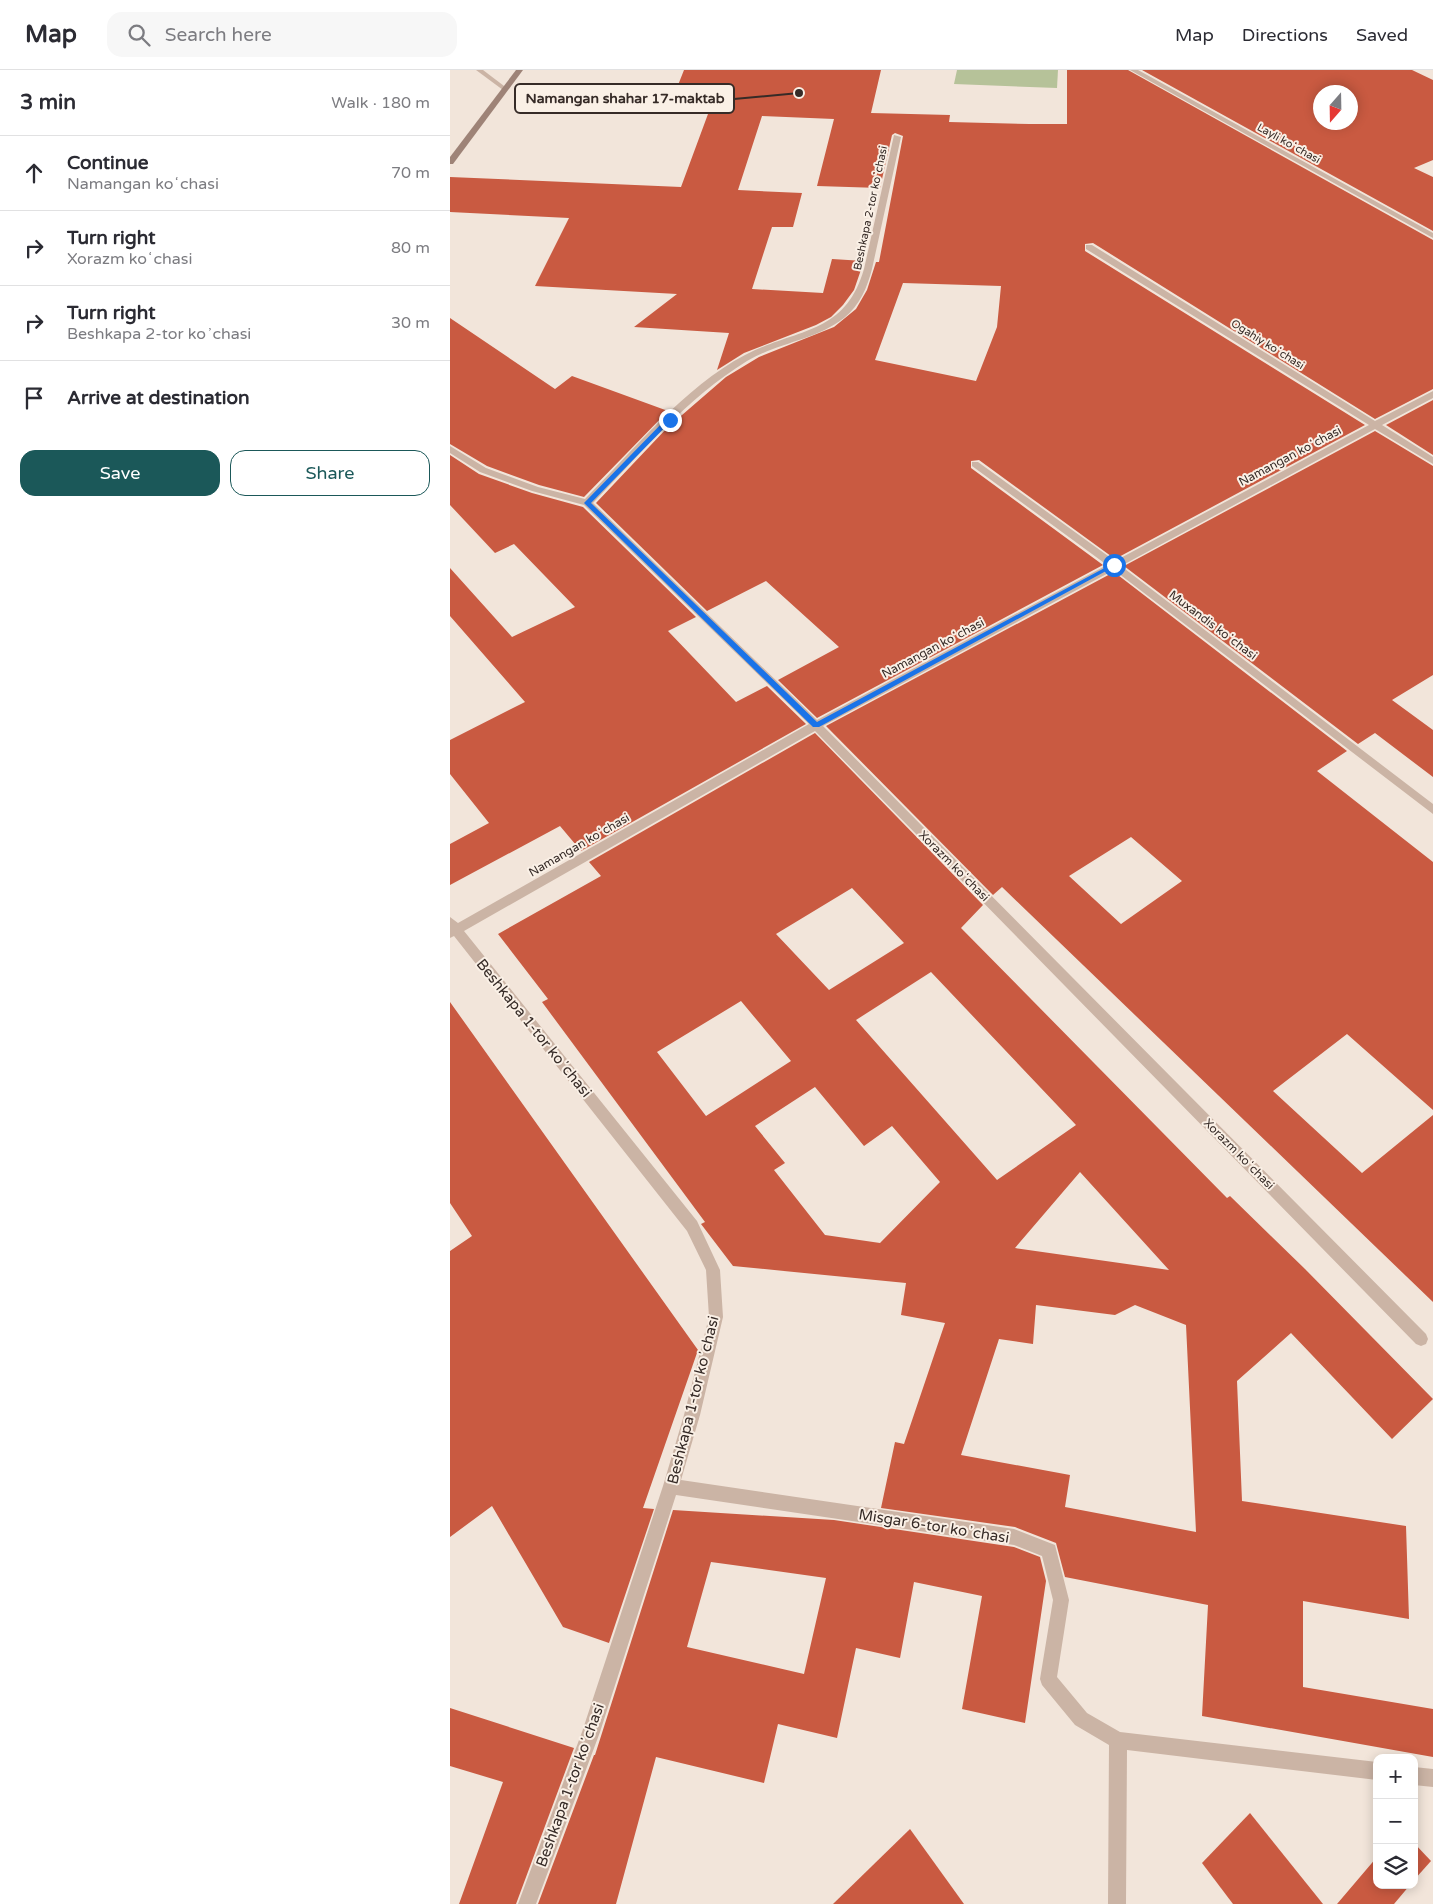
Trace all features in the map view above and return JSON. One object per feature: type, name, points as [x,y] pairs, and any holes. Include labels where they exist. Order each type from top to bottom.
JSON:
[{"type":"street","points":[[479,70],[505,89]]},
{"type":"street","points":[[450,162],[520,70]]},
{"type":"street","name":"Layli koʻchasi","points":[[1133,70],[1433,236]]},
{"type":"street","name":"Beshkapa 2-tor koʼchasi","points":[[587,503],[709,383],[746,358],[779,343],[828,325],[850,308],[865,283],[897,137]]},
{"type":"street","name":"Ogahiy koʻchasi","points":[[1090,247],[1433,461]]},
{"type":"street","name":"Namangan koʻchasi","points":[[452,928],[816,725],[1433,394]]},
{"type":"street","name":"Xorazm koʻchasi","points":[[450,448],[483,470],[535,489],[587,503],[816,725],[1421,1339]]},
{"type":"street","name":"Muxandis koʻchasi","points":[[975,464],[1114,565],[1433,810]]},
{"type":"street","name":"Beshkapa 1-tor koʼchasi","points":[[452,928],[692,1226],[713,1270],[716,1317],[692,1415],[671,1486],[591,1732],[527,1904]]},
{"type":"street","name":"Misgar 6-tor koʼchasi","points":[[671,1486],[1014,1537],[1049,1551],[1061,1600],[1048,1679],[1081,1719],[1118,1740]]},
{"type":"street","points":[[1117,1904],[1118,1740],[1373,1771]]},
{"type":"street","points":[[1418,1776],[1433,1778]]},
{"type":"green space","points":[[957,70],[1058,70],[1057,88],[954,84]]},
{"type":"building","points":[[684,70],[881,70],[871,113],[950,115],[949,122],[1067,124],[1067,70],[1128,70],[1433,240],[1433,389],[1375,419],[1093,243],[1085,244],[1085,251],[1365,425],[1115,559],[979,460],[971,461],[971,468],[1103,565],[817,718],[778,680],[839,647],[766,581],[707,611],[596,503],[667,428],[726,377],[759,357],[834,327],[856,309],[867,290],[876,262],[879,262],[903,136],[895,133],[892,135],[880,188],[817,186],[834,119],[762,116],[738,190],[802,193],[793,227],[772,227],[752,289],[823,293],[832,259],[864,261],[854,290],[831,317],[816,325],[744,353],[717,370],[729,333],[634,327],[677,294],[535,286],[569,218],[450,212],[450,177],[681,187],[708,114],[667,113]],"holes":[[[903,283],[1001,286],[997,327],[976,381],[875,360]]]},
{"type":"building","points":[[1142,70],[1412,70],[1433,80],[1433,160],[1414,168],[1433,177],[1433,231]]},
{"type":"building","points":[[450,318],[555,389],[572,376],[668,411],[584,497],[539,485],[487,466],[450,444]]},
{"type":"building","points":[[1433,400],[1433,455],[1386,425]]},
{"type":"building","points":[[1375,431],[1433,466],[1433,675],[1392,700],[1433,730],[1433,777],[1375,733],[1358,744],[1124,566]]},
{"type":"building","points":[[450,455],[479,474],[532,493],[583,507],[696,617],[668,631],[736,702],[767,686],[806,724],[581,851],[560,826],[450,885],[450,844],[489,823],[450,774],[450,740],[525,702],[450,616],[450,568],[512,637],[575,607],[514,544],[495,553],[450,505]]},
{"type":"building","points":[[1114,572],[1347,751],[1317,771],[1433,862],[1433,1110],[1347,1034],[1273,1091],[1362,1173],[1433,1115],[1433,1302],[1002,887],[993,895],[826,726]],"holes":[[[1131,837],[1182,881],[1121,924],[1069,876]]]},
{"type":"building","points":[[815,733],[983,905],[961,928],[1227,1198],[1230,1196],[1305,1269],[1433,1399],[1392,1439],[1291,1333],[1237,1381],[1242,1501],[1406,1526],[1409,1619],[1303,1601],[1303,1687],[1433,1709],[1433,1757],[1202,1716],[1208,1605],[1065,1577],[1056,1543],[1015,1527],[881,1508],[895,1442],[904,1444],[945,1323],[901,1315],[906,1283],[733,1266],[701,1224],[705,1222],[542,1002],[548,999],[498,934],[601,876],[589,862]],"holes":[[[852,888],[904,943],[829,990],[776,934]],[[931,972],[1076,1125],[997,1180],[856,1020]],[[741,1001],[791,1061],[706,1116],[657,1052]],[[815,1087],[864,1146],[892,1126],[940,1182],[880,1243],[825,1235],[774,1170],[785,1163],[755,1126]],[[1080,1172],[1169,1270],[1015,1248]],[[1036,1305],[1115,1315],[1135,1305],[1186,1325],[1196,1532],[1065,1507],[1070,1475],[961,1455],[999,1339],[1033,1344]]]},
{"type":"building","points":[[450,1002],[698,1350],[643,1508],[654,1509],[609,1643],[563,1627],[492,1506],[450,1537],[450,1251],[472,1236],[450,1203]]},
{"type":"building","points":[[673,1510],[834,1520],[1014,1547],[1040,1557],[1046,1581],[1025,1723],[962,1709],[982,1596],[914,1582],[900,1658],[856,1648],[837,1738],[778,1724],[764,1783],[656,1757],[616,1904],[538,1904],[595,1755]],"holes":[[[711,1562],[826,1578],[804,1674],[687,1647]]]},
{"type":"building","points":[[450,1708],[574,1748],[516,1904],[459,1904],[503,1782],[450,1766]]},
{"type":"building","points":[[1250,1813],[1323,1904],[1233,1904],[1202,1863]]},
{"type":"building","points":[[910,1829],[964,1904],[833,1904]]},
{"type":"building","points":[[1418,1847],[1431,1861],[1418,1876]]},
{"type":"building","points":[[1373,1862],[1373,1889],[1407,1889],[1394,1904],[1337,1904]]},
{"type":"place","name":"Namangan shahar 17-maktab","points":[[799,93]]},
{"type":"route","points":[[670,420],[587,503],[816,725],[1114,565]]}]
